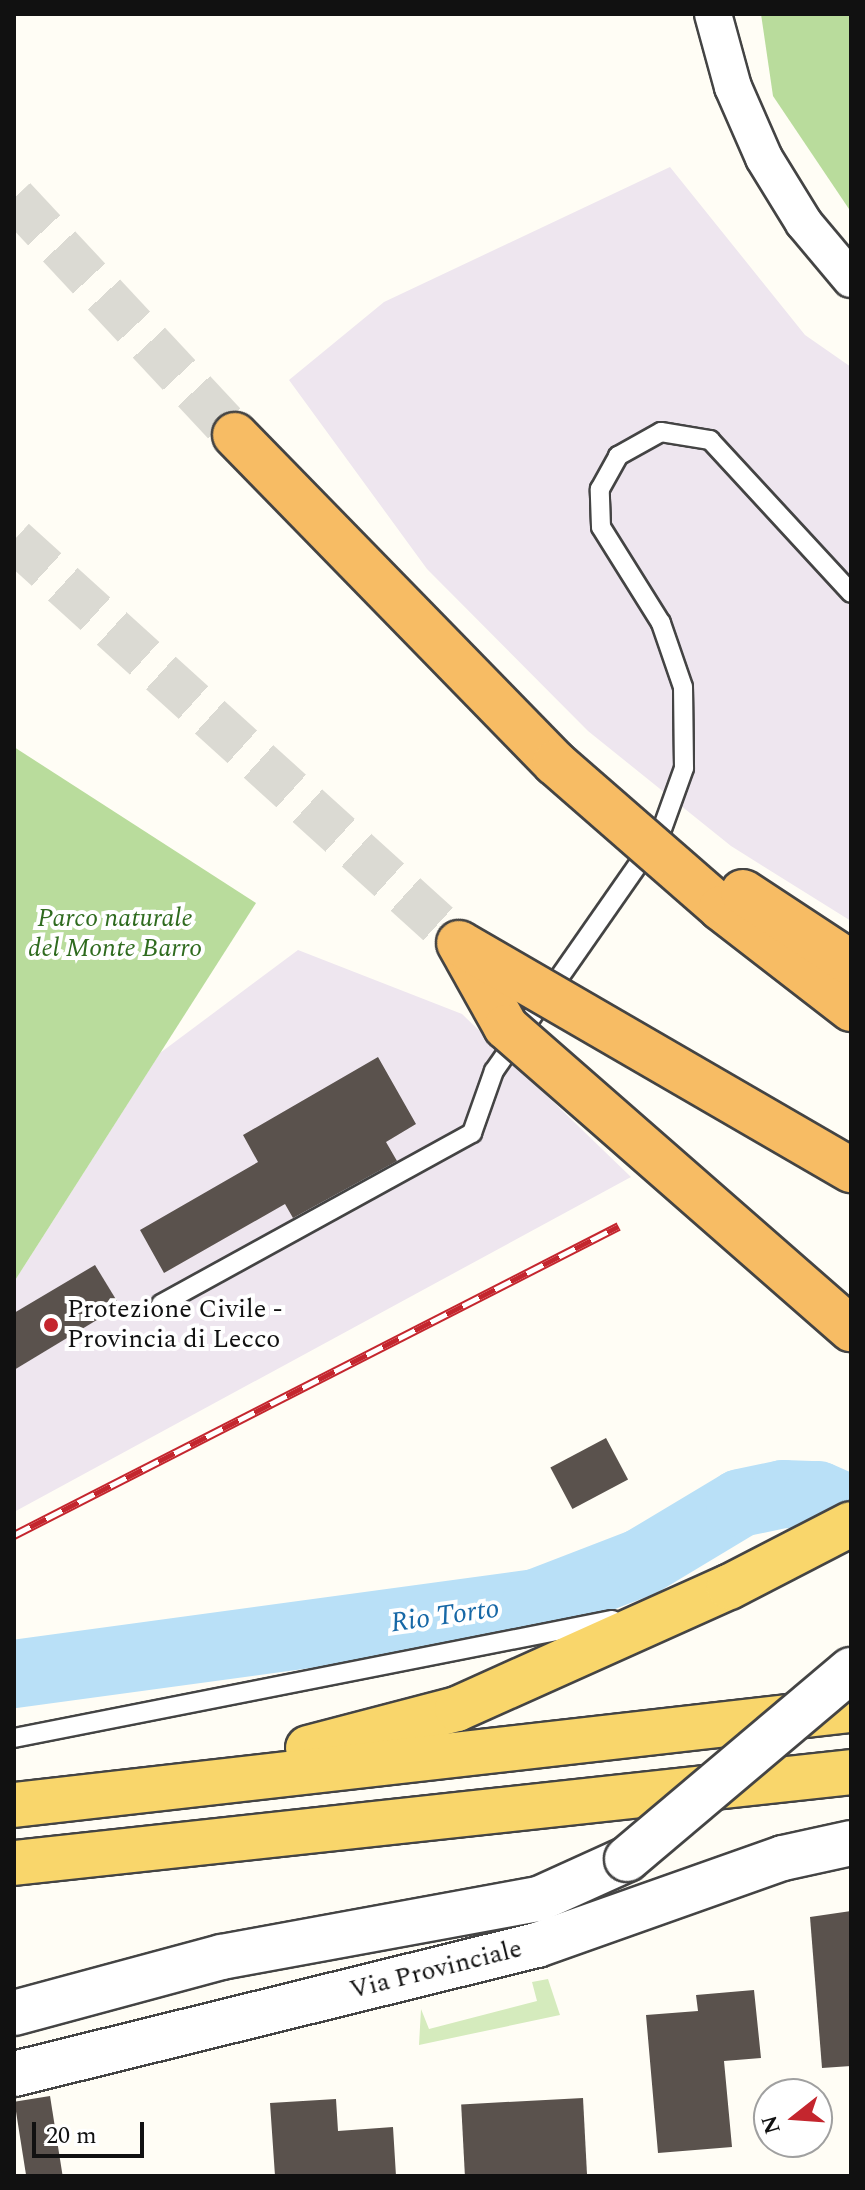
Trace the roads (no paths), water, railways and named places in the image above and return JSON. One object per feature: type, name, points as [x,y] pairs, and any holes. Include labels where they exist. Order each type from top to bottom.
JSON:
[{"type":"highway","points":[[235,435],[555,763],[721,908],[851,1009]]},
{"type":"highway","points":[[555,763],[851,963]]},
{"type":"highway","points":[[851,1170],[459,943],[506,1027],[851,1329]]},
{"type":"main road","points":[[251,1774],[323,1741],[457,1709],[729,1587],[834,1533]]},
{"type":"main road","points":[[14,1805],[251,1774],[851,1710]]},
{"type":"main road","points":[[14,1863],[322,1834],[851,1772]]},
{"type":"main road","points":[[14,1892],[322,1834]]},
{"type":"street","points":[[713,14],[733,87],[764,158],[804,223],[851,279]]},
{"type":"street","points":[[14,2013],[222,1957],[539,1899],[627,1859],[851,1670]]},
{"type":"street","name":"Via Provinciale","points":[[14,2074],[537,1945],[783,1858],[851,1843]]},
{"type":"lane","points":[[161,1304],[472,1133],[494,1071],[661,832],[684,768],[685,701],[661,623],[601,527],[600,489],[618,456],[661,432],[710,440],[851,593]]},
{"type":"lane","points":[[14,1738],[528,1641],[643,1612],[710,1587],[729,1587]]},
{"type":"waterway","name":"Rio Torto","points":[[14,1674],[536,1603],[642,1562],[740,1503],[783,1494],[818,1495],[851,1510]]},
{"type":"tunnel","points":[[14,198],[235,435]]},
{"type":"tunnel","points":[[14,540],[459,943]]},
{"type":"railway","points":[[14,1535],[619,1226]]},
{"type":"place","name":"Protezione Civile - Provincia di Lecco","points":[[51,1325]]},
{"type":"park label","name":"Parco naturale del Monte Barro","points":[[115,934]]}]
